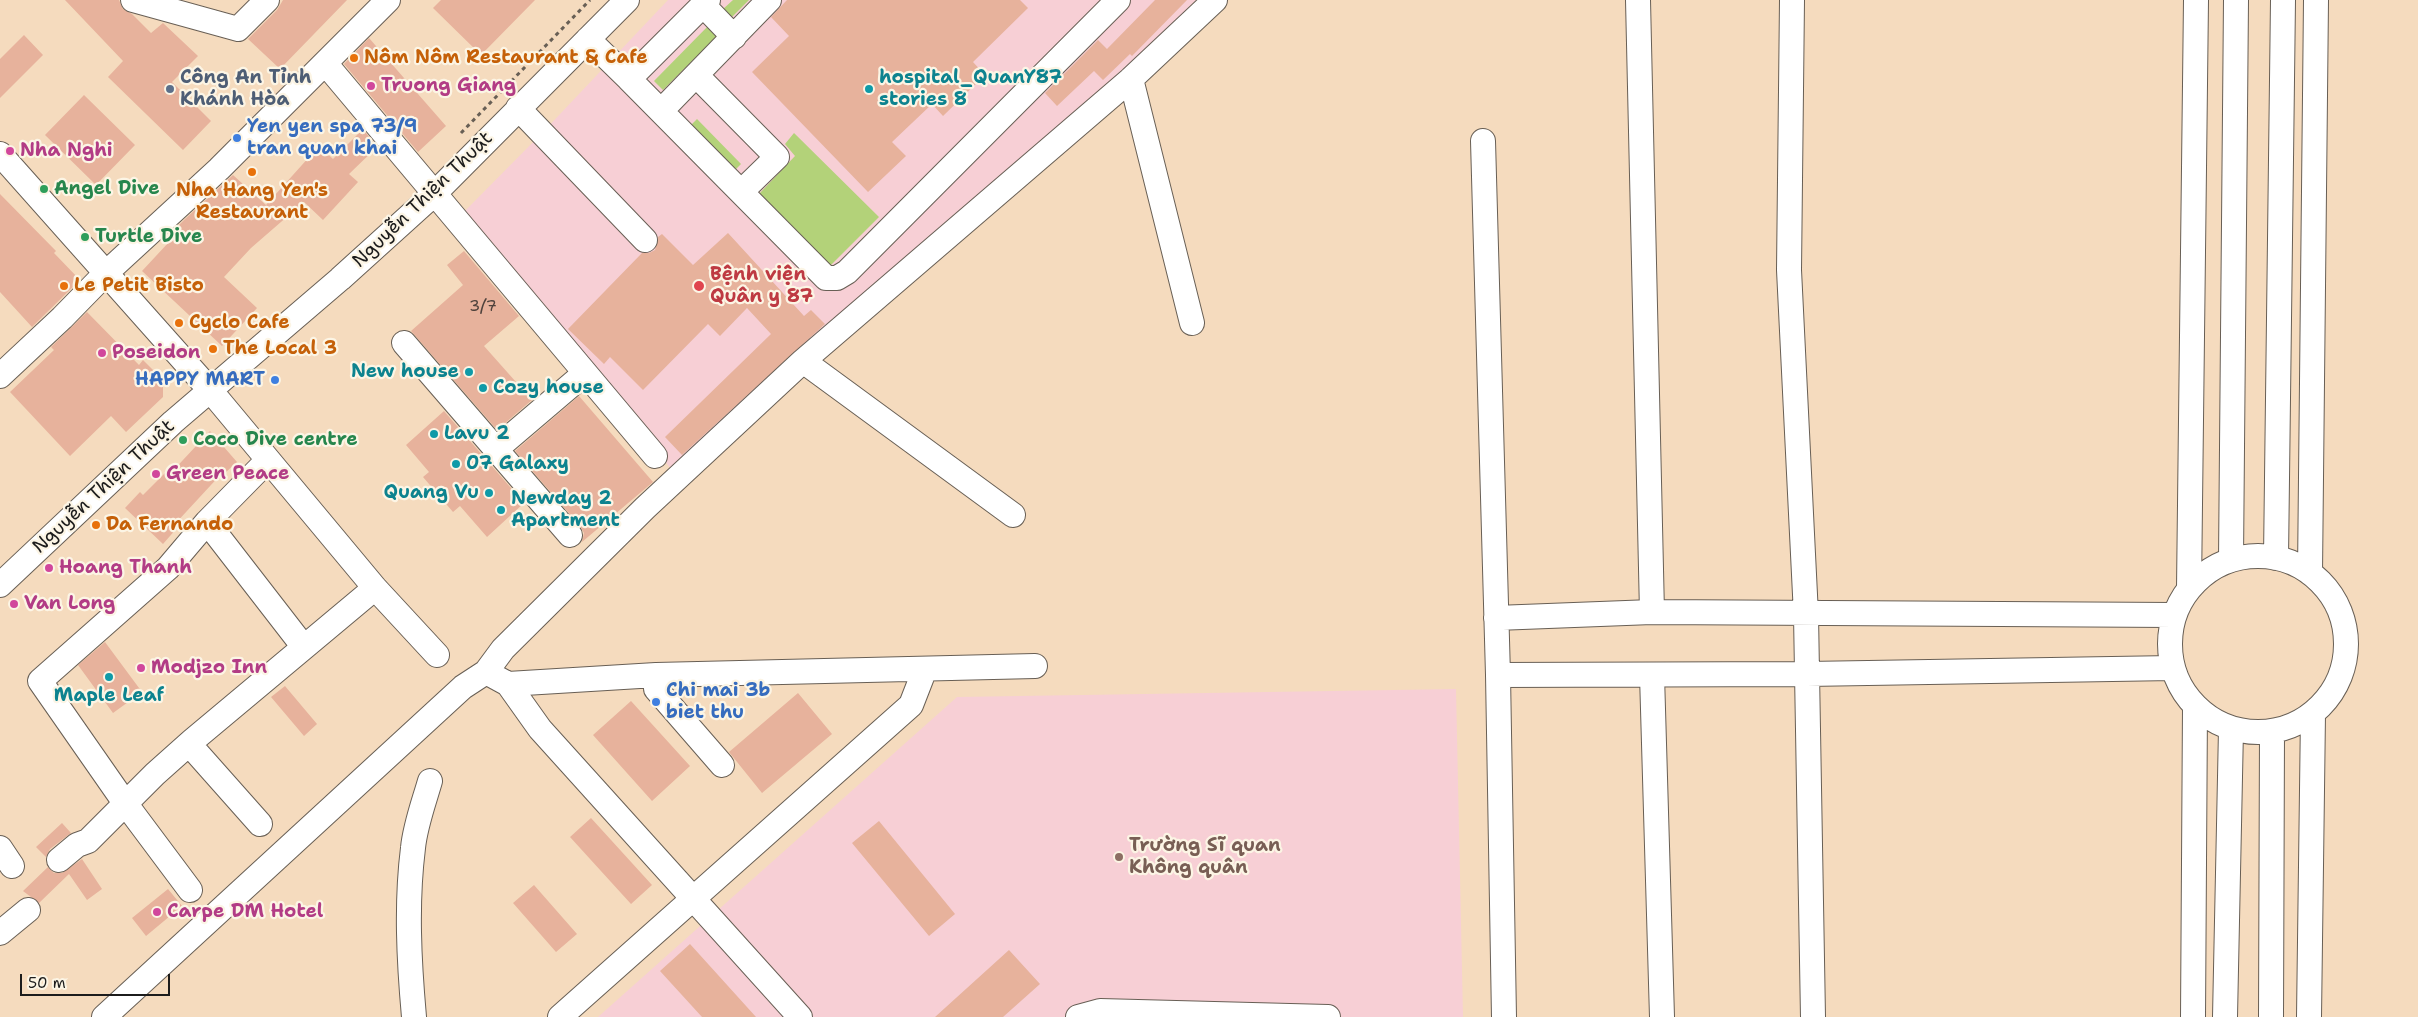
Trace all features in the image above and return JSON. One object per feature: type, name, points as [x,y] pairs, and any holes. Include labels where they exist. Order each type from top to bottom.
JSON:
[{"type":"street","points":[[133,0],[238,29],[267,0]]},
{"type":"street","points":[[4,364],[219,170],[388,0]]},
{"type":"street","name":"Nguyễn Thiện Thuật","points":[[0,585],[173,422],[340,279],[434,194],[627,0]]},
{"type":"street","points":[[661,111],[770,0]]},
{"type":"street","points":[[588,39],[742,191],[826,278],[837,278],[847,272],[1118,0]]},
{"type":"street","points":[[104,1017],[463,687],[486,672],[503,649],[645,508],[803,361],[1131,79],[1215,0]]},
{"type":"street","points":[[1638,0],[1652,612]]},
{"type":"street","points":[[1792,0],[1789,270],[1806,615],[1813,1017]]},
{"type":"street","points":[[2189,588],[2196,0]]},
{"type":"street","points":[[2231,560],[2236,0]]},
{"type":"street","points":[[2276,558],[2282,0]]},
{"type":"street","points":[[2310,573],[2316,0]]},
{"type":"street","points":[[629,79],[705,2],[734,37]]},
{"type":"street","points":[[325,64],[584,374],[655,456]]},
{"type":"street","points":[[696,75],[777,157],[742,191]]},
{"type":"street","points":[[1131,79],[1192,323]]},
{"type":"street","points":[[518,108],[645,240]]},
{"type":"street","points":[[1483,141],[1498,675],[1504,1017]]},
{"type":"street","points":[[0,154],[210,390],[267,461],[375,588],[437,655]]},
{"type":"street","points":[[404,343],[570,535]]},
{"type":"street","points":[[803,361],[1013,515]]},
{"type":"street","points":[[496,449],[584,374]]},
{"type":"street","points":[[190,890],[125,803],[40,681],[168,568],[207,522],[267,461]]},
{"type":"street","points":[[207,522],[303,646]]},
{"type":"street","points":[[2253,556],[2276,558],[2293,564],[2310,573],[2329,592],[2342,616],[2346,643],[2343,670],[2332,694],[2313,714],[2294,726],[2272,732],[2252,733],[2231,729],[2212,720],[2195,707],[2181,689],[2172,668],[2169,642],[2174,615],[2189,588],[2208,571],[2231,560],[2253,556]]},
{"type":"street","points":[[60,860],[78,844],[88,841],[125,803],[189,744],[303,646],[375,588]]},
{"type":"street","points":[[1496,618],[1652,612],[1806,615],[2174,615]]},
{"type":"street","points":[[508,684],[656,675],[1035,666]]},
{"type":"street","points":[[1498,675],[1807,674],[2172,668]]},
{"type":"street","points":[[560,1017],[911,705],[925,669]]},
{"type":"street","points":[[486,672],[508,684],[540,729],[800,1017]]},
{"type":"street","points":[[1652,674],[1662,1017]]},
{"type":"street","points":[[656,675],[656,689],[722,765]]},
{"type":"street","points":[[2193,1017],[2195,707]]},
{"type":"street","points":[[2309,1017],[2313,714]]},
{"type":"street","points":[[2225,1017],[2231,729]]},
{"type":"street","points":[[2271,1017],[2272,732]]},
{"type":"street","points":[[189,744],[260,824]]},
{"type":"street","points":[[414,1017],[409,962],[413,846],[430,781]]},
{"type":"street","points":[[0,933],[28,910]]},
{"type":"street","points":[[1078,1017],[1100,1011],[1328,1017]]},
{"type":"path","points":[[459,136],[590,0]]},
{"type":"shaded area","name":"Bệnh viện Quân y 87","points":[[668,0],[1196,0],[1161,35],[996,185],[672,470],[461,215],[543,132]]},
{"type":"shaded area","name":"Trường Sĩ quan Không quân","points":[[1456,689],[1463,1017],[598,1017],[957,697]]},
{"type":"green space","points":[[733,0],[749,0],[731,18],[722,10]]},
{"type":"green space","points":[[709,25],[719,34],[663,90],[654,81]]},
{"type":"green space","points":[[697,119],[741,164],[728,177],[683,133]]},
{"type":"green space","points":[[794,133],[879,217],[829,267],[759,194],[795,156],[785,144]]},
{"type":"building","points":[[65,0],[119,0],[123,9],[132,14],[151,33],[163,23],[198,56],[172,82],[211,121],[183,150],[108,77],[123,61]]},
{"type":"building","points":[[283,0],[347,0],[280,69],[248,39],[277,10]]},
{"type":"building","points":[[441,0],[535,0],[481,55],[433,8]]},
{"type":"building","name":"hospital_QuanY87 stories 8","points":[[787,0],[1020,0],[1028,8],[973,62],[985,75],[943,116],[932,104],[892,142],[906,156],[868,192],[752,72],[789,36],[771,17]]},
{"type":"building","points":[[1155,0],[1187,0],[1132,56],[1130,54],[1103,80],[1094,71],[1057,106],[1045,93],[1098,40],[1107,49]]},
{"type":"building","points":[[24,35],[43,55],[0,98],[0,59]]},
{"type":"building","points":[[369,38],[446,126],[418,152],[344,64]]},
{"type":"building","points":[[84,95],[135,145],[96,185],[45,135]]},
{"type":"building","points":[[363,129],[377,147],[349,174],[358,182],[323,220],[304,202],[251,248],[224,277],[257,308],[222,346],[142,271],[182,228],[179,225],[233,175],[266,205],[319,146],[333,159]]},
{"type":"building","points":[[0,194],[56,251],[54,253],[80,280],[32,327],[0,292]]},
{"type":"building","points":[[728,233],[804,316],[811,310],[825,324],[682,455],[665,437],[771,334],[747,308],[720,336],[708,324],[643,390],[610,357],[604,364],[568,329],[642,253],[649,253],[655,250],[658,237],[662,234],[693,265]]},
{"type":"building","points":[[464,251],[519,316],[484,346],[532,400],[497,430],[411,331],[463,285],[447,265]]},
{"type":"building","points":[[87,312],[139,365],[143,360],[163,380],[163,397],[126,432],[111,416],[70,456],[10,392],[54,350],[51,347]]},
{"type":"building","points":[[579,396],[653,482],[582,542],[584,533],[580,526],[515,451]]},
{"type":"building","points":[[444,411],[524,503],[487,537],[460,506],[453,512],[423,477],[429,472],[406,445]]},
{"type":"building","points":[[210,431],[237,462],[225,473],[223,472],[174,525],[177,528],[163,544],[125,508],[140,492],[143,495],[166,472],[169,475]]},
{"type":"building","name":"Maple Leaf","points":[[105,642],[142,692],[113,713],[78,665]]},
{"type":"building","points":[[285,686],[317,724],[304,736],[271,697]]},
{"type":"building","points":[[798,693],[832,734],[762,793],[729,752]]},
{"type":"building","points":[[631,701],[690,766],[652,801],[593,735]]},
{"type":"building","points":[[591,818],[652,885],[631,904],[570,837]]},
{"type":"building","points":[[879,821],[955,914],[929,936],[852,843]]},
{"type":"building","points":[[62,823],[71,833],[50,849],[46,857],[36,847]]},
{"type":"building","points":[[82,859],[102,889],[87,900],[69,874],[39,903],[23,891],[48,867],[54,873],[62,873]]},
{"type":"building","points":[[534,885],[577,934],[556,952],[513,903]]},
{"type":"building","name":"Carpe DM Hotel","points":[[168,889],[182,906],[146,936],[132,918]]},
{"type":"building","points":[[690,944],[756,1017],[702,1017],[660,971]]},
{"type":"building","points":[[1009,950],[1040,984],[1003,1017],[935,1017]]},
{"type":"place","name":"Nôm Nôm Restaurant & Cafe","points":[[354,58]]},
{"type":"place","name":"Truong Giang","points":[[371,86]]},
{"type":"place","name":"Công An Tỉnh Khánh Hòa","points":[[170,89]]},
{"type":"place","name":"hospital_QuanY87 stories 8","points":[[869,89]]},
{"type":"place","name":"Yen yen spa 73/9 tran quan khai","points":[[237,138]]},
{"type":"place","name":"Nha Nghi","points":[[10,151]]},
{"type":"place","name":"Nha Hang Yen's Restaurant","points":[[252,172]]},
{"type":"place","name":"Angel Dive","points":[[44,189]]},
{"type":"place","name":"Turtle Dive","points":[[85,237]]},
{"type":"place","name":"Le Petit Bisto","points":[[64,286]]},
{"type":"place","name":"Bệnh viện Quân y 87","points":[[699,286]]},
{"type":"place","name":"Cyclo Cafe","points":[[179,323]]},
{"type":"place","name":"The Local 3","points":[[213,349]]},
{"type":"place","name":"Poseidon","points":[[102,353]]},
{"type":"place","name":"New house","points":[[469,372]]},
{"type":"place","name":"HAPPY MART","points":[[275,380]]},
{"type":"place","name":"Cozy house","points":[[483,388]]},
{"type":"place","name":"Lavu 2","points":[[434,434]]},
{"type":"place","name":"Coco Dive centre","points":[[183,440]]},
{"type":"place","name":"07 Galaxy","points":[[456,464]]},
{"type":"place","name":"Green Peace","points":[[156,474]]},
{"type":"place","name":"Quang Vu","points":[[489,493]]},
{"type":"place","name":"Newday 2 Apartment","points":[[501,510]]},
{"type":"place","name":"Da Fernando","points":[[96,525]]},
{"type":"place","name":"Hoang Thanh","points":[[49,568]]},
{"type":"place","name":"Van Long","points":[[14,604]]},
{"type":"place","name":"Modjzo Inn","points":[[141,668]]},
{"type":"place","name":"Maple Leaf","points":[[109,677]]},
{"type":"place","name":"Chi mai 3b biet thu","points":[[656,702]]},
{"type":"place","name":"Trường Sĩ quan Không quân","points":[[1119,857]]},
{"type":"place","name":"Carpe DM Hotel","points":[[157,912]]}]
